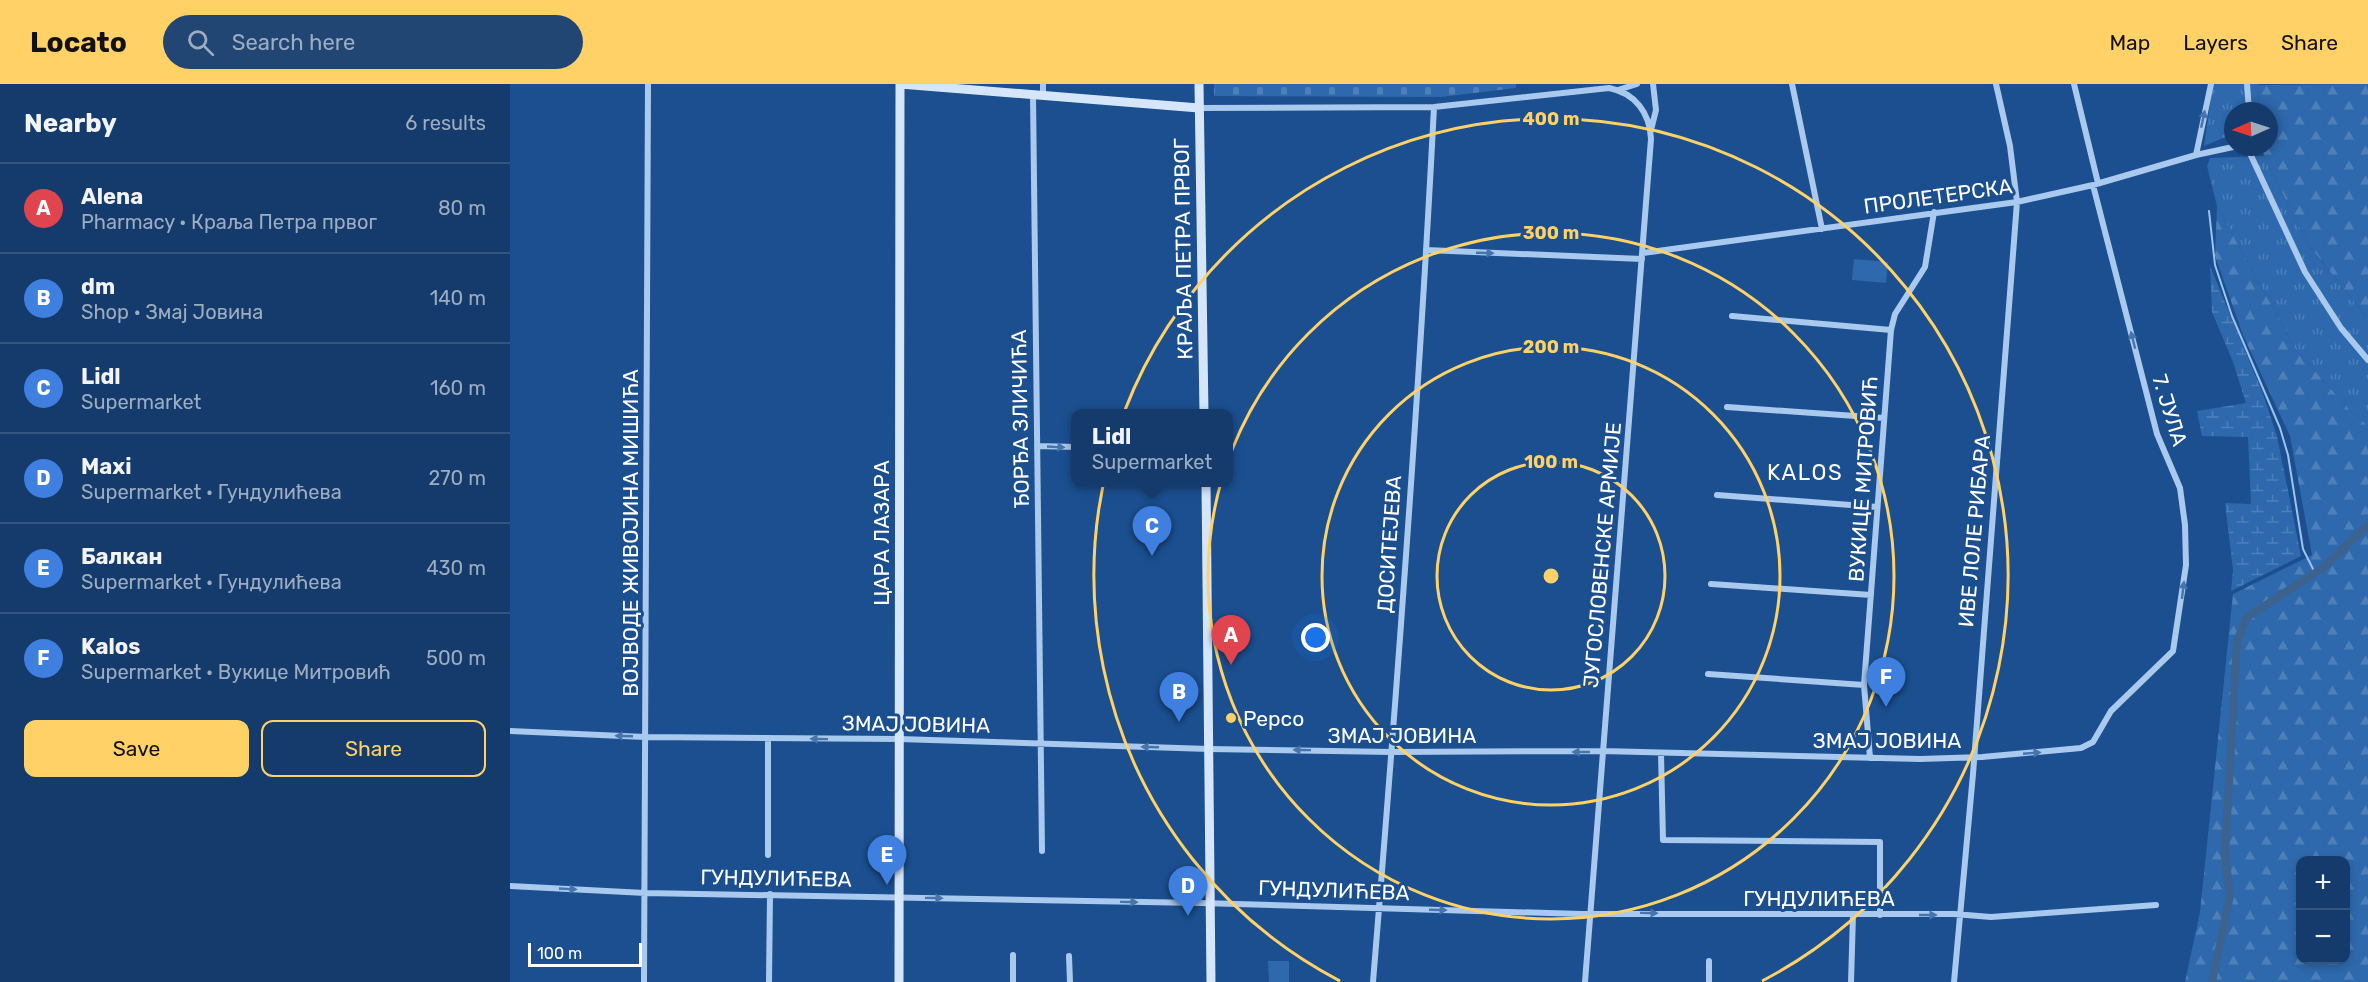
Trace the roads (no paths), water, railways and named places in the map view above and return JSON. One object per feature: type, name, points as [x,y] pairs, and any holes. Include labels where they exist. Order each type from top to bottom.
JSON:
[{"type":"street","name":"ВОЈВОДЕ ЖИВОЈИНА МИШИЋА","points":[[644,982],[648,84]]},
{"type":"street","points":[[899,84],[1199,108],[1434,107],[1599,88],[1617,90],[1626,94],[1646,114],[1651,130]]},
{"type":"street","name":"ЦАРА ЛАЗАРА","points":[[899,84],[899,982]]},
{"type":"street","name":"ЂОРЂА ЗЛИЧИЋА","points":[[1042,851],[1037,446],[1038,95],[1043,84]]},
{"type":"street","name":"КРАЉА ПЕТРА ПРВОГ","points":[[1199,84],[1204,409]]},
{"type":"street","points":[[1617,90],[1637,84]]},
{"type":"street","name":"ЈУГОСЛОВЕНСКЕ АРМИЈЕ","points":[[1585,982],[1651,130],[1656,110],[1653,84]]},
{"type":"street","points":[[1792,84],[1821,228]]},
{"type":"street","name":"ИВЕ ЛОЛЕ РИБАРА","points":[[1954,982],[2017,202],[2010,146],[1996,84]]},
{"type":"street","name":"7. ЈУЛА","points":[[2074,84],[2095,184],[2157,434],[2182,497],[2186,525],[2186,565],[2175,648]]},
{"type":"street","points":[[2196,155],[2211,84]]},
{"type":"street","points":[[2247,84],[2248,102]]},
{"type":"street","name":"ДОСИТЕЈЕВА","points":[[1373,982],[1392,752],[1434,107]]},
{"type":"street","name":"ПРОЛЕТЕРСКА","points":[[1426,250],[1642,256],[1821,228],[2017,202],[2095,184],[2224,149]]},
{"type":"street","points":[[2251,156],[2305,272],[2341,328],[2368,360]]},
{"type":"street","name":"ВУКИЦЕ МИТРОВИЋ","points":[[1870,758],[1864,685],[1891,330],[1895,314],[1925,267],[1934,212]]},
{"type":"street","points":[[1732,316],[1891,330]]},
{"type":"street","points":[[1727,407],[1884,418]]},
{"type":"street","points":[[1037,446],[1071,447]]},
{"type":"street","points":[[1206,487],[1211,982]]},
{"type":"street","points":[[1717,495],[1877,507]]},
{"type":"street","points":[[1711,584],[1871,595]]},
{"type":"street","name":"ЗМАЈ ЈОВИНА","points":[[510,731],[645,736],[899,739],[1209,749],[1602,752],[1870,758],[1973,757],[2077,749],[2089,745],[2096,738],[2111,711],[2175,648]]},
{"type":"street","points":[[1708,674],[1864,685]]},
{"type":"street","points":[[768,738],[768,855]]},
{"type":"street","points":[[1661,754],[1663,840],[1880,842],[1880,915]]},
{"type":"street","name":"ГУНДУЛИЋЕВА","points":[[510,886],[645,893],[1210,903],[1591,913],[1991,916],[2156,905]]},
{"type":"street","points":[[769,982],[770,894]]},
{"type":"street","points":[[1851,982],[1852,915]]},
{"type":"street","points":[[1013,955],[1013,982]]},
{"type":"street","points":[[1069,956],[1070,982]]},
{"type":"street","points":[[1709,961],[1709,982]]},
{"type":"waterway","points":[[2209,211],[2215,265],[2232,316],[2280,428],[2288,455],[2303,549],[2315,573]]},
{"type":"waterway","points":[[2212,982],[2230,896],[2225,853],[2237,642],[2246,618],[2324,567],[2368,525]]},
{"type":"place","name":"Lidl","points":[[1152,556]]},
{"type":"place","name":"Alena","points":[[1231,665]]},
{"type":"place","name":"Kalos","points":[[1886,707]]},
{"type":"place","name":"Pepco","points":[[1231,718]]},
{"type":"place","name":"dm","points":[[1179,722]]},
{"type":"place","name":"Балкан","points":[[887,885]]},
{"type":"place","name":"Maxi","points":[[1188,916]]},
{"type":"district","name":"KALOS","points":[[1805,472]]}]
